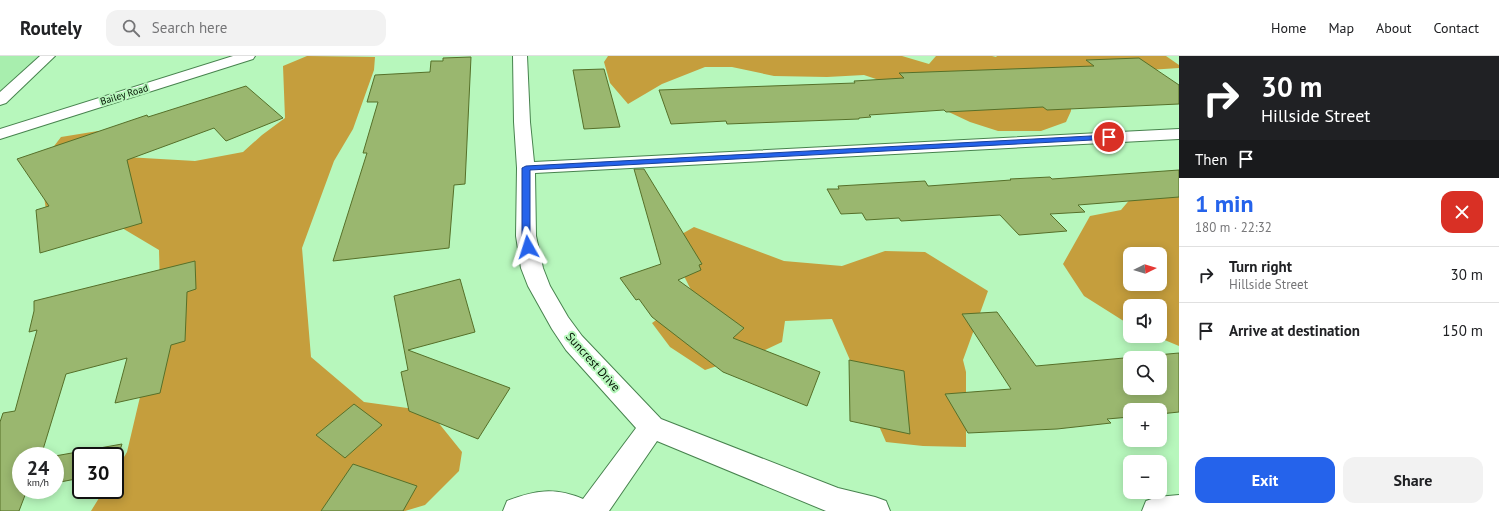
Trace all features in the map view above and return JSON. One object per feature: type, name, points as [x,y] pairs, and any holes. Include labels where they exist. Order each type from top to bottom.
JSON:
[{"type":"street","points":[[0,100],[48,56]]},
{"type":"street","name":"Bailey Road","points":[[0,134],[248,56]]},
{"type":"street","name":"Suncrest Drive","points":[[520,56],[522,122],[526,168],[526,236],[532,268],[540,288],[560,323],[574,343],[652,427],[838,502],[875,511]]},
{"type":"street","points":[[526,168],[1179,134]]},
{"type":"street","points":[[592,511],[652,427]]},
{"type":"street","points":[[518,511],[526,507],[548,504],[569,507],[579,511]]},
{"type":"street","points":[[1157,511],[1179,509]]},
{"type":"shaded area","points":[[0,56],[48,56],[0,100]]},
{"type":"shaded area","points":[[307,56],[375,57],[374,70],[353,129],[334,161],[302,248],[311,357],[364,402],[429,411],[462,452],[459,471],[425,505],[405,511],[91,511],[98,499],[124,499],[124,457],[127,452],[153,342],[160,289],[159,250],[117,225],[46,210],[42,182],[48,154],[61,137],[98,131],[123,142],[126,157],[195,161],[243,152],[262,135],[285,118],[283,66]]},
{"type":"shaded area","points":[[608,56],[902,56],[929,64],[936,56],[1166,56],[1179,65],[1179,68],[1118,72],[1072,84],[1071,111],[1066,122],[1041,131],[998,131],[970,122],[885,82],[864,75],[827,77],[774,76],[732,67],[705,67],[662,84],[628,104],[610,83],[604,62]]},
{"type":"shaded area","points":[[1179,190],[1179,346],[1167,341],[1167,299],[1123,299],[1123,321],[1084,296],[1063,264],[1090,216],[1121,210],[1137,191]]},
{"type":"shaded area","points":[[694,227],[784,261],[842,266],[885,251],[925,252],[988,291],[963,360],[966,372],[966,447],[923,446],[886,442],[832,319],[785,321],[782,342],[765,350],[705,370],[670,347],[652,323],[693,294],[683,274],[656,249]]},
{"type":"building","points":[[471,57],[465,184],[454,185],[449,248],[333,261],[367,153],[363,153],[378,102],[367,102],[375,75],[430,72],[431,61],[443,61],[443,58]]},
{"type":"building","points":[[1139,58],[1179,85],[1179,104],[1047,110],[1043,107],[946,112],[944,110],[869,115],[871,117],[859,119],[727,124],[726,121],[671,124],[659,90],[855,83],[854,81],[904,78],[899,73],[1094,66],[1086,60]]},
{"type":"building","points":[[604,69],[620,127],[584,129],[573,70]]},
{"type":"building","points":[[246,86],[283,118],[226,141],[214,128],[127,160],[142,223],[40,253],[36,210],[49,206],[17,159],[147,115],[148,117]]},
{"type":"building","points":[[634,169],[644,169],[702,264],[699,265],[701,270],[678,280],[744,328],[733,338],[820,372],[807,406],[723,372],[652,317],[639,299],[636,300],[620,278],[661,264]]},
{"type":"building","points":[[1179,170],[1179,197],[1078,205],[1085,212],[1050,214],[1067,231],[1019,235],[1000,215],[901,221],[899,218],[866,220],[862,213],[841,214],[827,189],[839,189],[838,186],[925,181],[928,186],[1011,180],[1010,179],[1050,177],[1052,179]]},
{"type":"building","points":[[195,261],[196,289],[187,292],[185,341],[171,345],[160,393],[115,403],[127,358],[66,374],[44,447],[12,447],[12,499],[24,499],[19,511],[0,511],[0,422],[3,413],[15,411],[37,330],[29,332],[34,311],[34,301]]},
{"type":"building","points":[[460,279],[475,332],[408,350],[510,388],[478,439],[409,411],[401,372],[408,370],[394,296]]},
{"type":"building","points":[[997,312],[1036,366],[1123,358],[1123,395],[1167,395],[1167,354],[1179,353],[1179,412],[1167,413],[1167,403],[1123,403],[1123,418],[1107,419],[1111,423],[1057,429],[968,433],[945,394],[1011,389],[962,314]]},
{"type":"building","points":[[849,360],[904,371],[910,434],[850,421]]},
{"type":"building","points":[[354,404],[382,425],[345,458],[316,435]]},
{"type":"building","points":[[122,444],[121,447],[105,447]]},
{"type":"building","points":[[72,453],[72,480],[64,481],[64,454]]},
{"type":"building","points":[[353,464],[417,486],[403,511],[321,511]]},
{"type":"route","points":[[528,247],[526,236],[526,168],[1109,137]]}]
